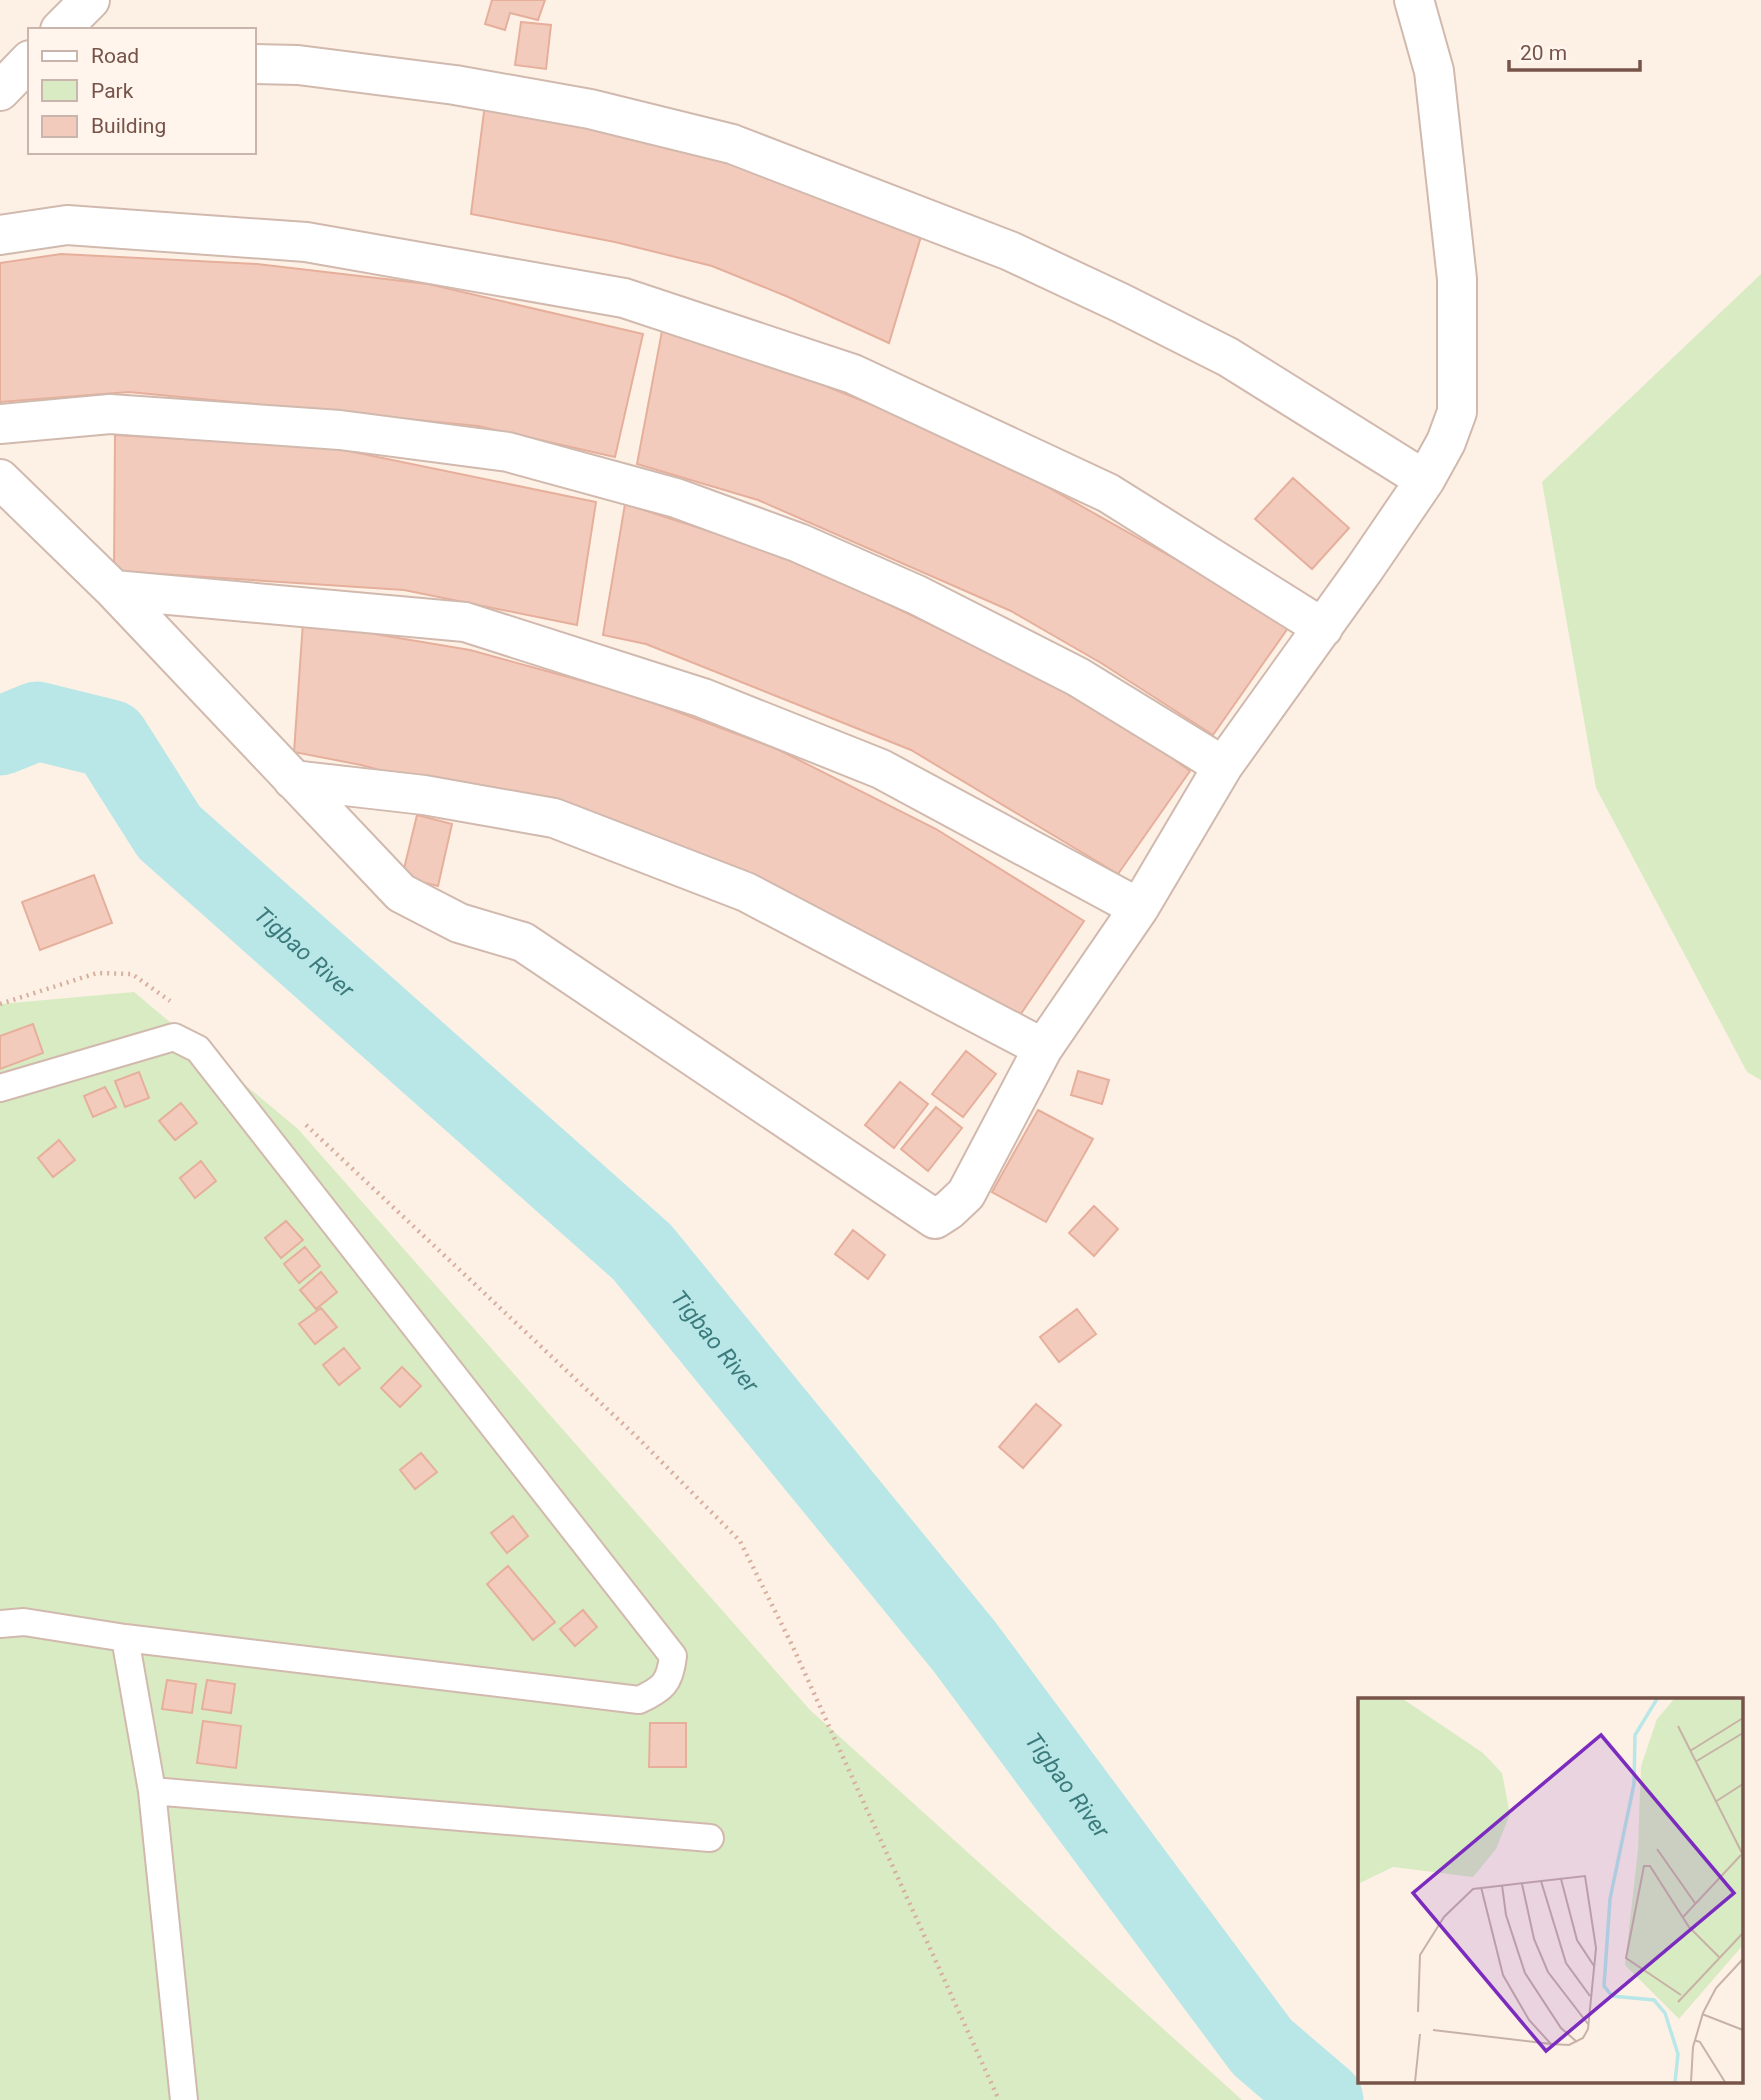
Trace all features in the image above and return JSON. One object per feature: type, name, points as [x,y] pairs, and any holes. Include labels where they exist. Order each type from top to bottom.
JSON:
[{"type":"street","points":[[62,28],[90,0]]},
{"type":"street","points":[[0,480],[114,590],[401,893],[458,923],[523,942],[935,1219],[966,1194],[1043,1048],[1139,908],[1223,766],[1425,480],[1446,442],[1457,412],[1457,279],[1434,71],[1413,0]]},
{"type":"street","points":[[256,64],[298,65],[455,85],[590,109],[732,144],[1010,251],[1121,303],[1228,357],[1425,480]]},
{"type":"street","points":[[0,236],[66,225],[306,242],[624,298],[853,374],[1108,493],[1323,628]]},
{"type":"street","points":[[0,424],[110,414],[340,430],[508,452],[676,498],[799,543],[917,595],[1078,677],[1223,766]]},
{"type":"street","points":[[114,590],[465,622],[703,698],[881,769],[1139,908]]},
{"type":"street","points":[[293,780],[424,795],[554,818],[746,892],[1043,1048]]},
{"type":"lane","points":[[0,1088],[174,1037],[198,1049],[673,1656],[668,1679],[658,1691],[639,1700],[125,1638],[24,1622],[0,1624]]},
{"type":"lane","points":[[125,1638],[152,1791],[184,2100]]},
{"type":"lane","points":[[152,1791],[710,1838]]},
{"type":"path","points":[[0,1004],[97,973],[132,974],[178,1008]]},
{"type":"path","points":[[306,1125],[639,1439],[740,1541],[792,1645],[999,2100]]},
{"type":"green space","points":[[1761,274],[1761,1080],[1747,1072],[1596,788],[1542,482]]},
{"type":"green space","points":[[134,992],[298,1129],[810,1710],[1242,2100],[0,2100],[0,1004]]},
{"type":"building","points":[[492,0],[545,0],[538,20],[510,13],[505,30],[485,24]]},
{"type":"building","points":[[521,22],[551,25],[546,69],[515,65]]},
{"type":"building","points":[[485,104],[654,137],[923,230],[889,343],[712,266],[615,242],[471,214]]},
{"type":"building","points":[[61,254],[257,264],[428,284],[643,334],[615,457],[478,426],[129,392],[0,402],[0,263]]},
{"type":"building","points":[[662,331],[803,377],[906,418],[1021,472],[1200,573],[1288,628],[1213,735],[1101,663],[1011,611],[758,500],[637,464]]},
{"type":"building","points":[[115,435],[334,448],[596,502],[577,625],[404,590],[114,571]]},
{"type":"building","points":[[1293,478],[1349,528],[1312,569],[1255,519]]},
{"type":"building","points":[[625,504],[792,558],[1040,677],[1133,730],[1190,771],[1118,874],[911,750],[646,644],[603,635]]},
{"type":"building","points":[[303,622],[470,650],[630,694],[777,749],[936,829],[1084,921],[1016,1021],[712,859],[361,765],[294,752]]},
{"type":"building","points":[[417,815],[452,824],[438,886],[402,877]]},
{"type":"building","points":[[94,875],[112,923],[40,950],[22,902]]},
{"type":"building","points":[[33,1024],[43,1053],[0,1069],[0,1036]]},
{"type":"building","points":[[966,1051],[996,1074],[963,1117],[932,1094]]},
{"type":"building","points":[[1078,1071],[1109,1080],[1102,1104],[1071,1095]]},
{"type":"building","points":[[139,1072],[149,1098],[125,1107],[115,1081]]},
{"type":"building","points":[[900,1082],[928,1104],[894,1148],[865,1125]]},
{"type":"building","points":[[105,1087],[116,1107],[93,1117],[84,1096]]},
{"type":"building","points":[[181,1103],[197,1123],[175,1140],[159,1121]]},
{"type":"building","points":[[936,1107],[962,1128],[928,1171],[901,1149]]},
{"type":"building","points":[[1038,1110],[1093,1139],[1046,1222],[992,1192]]},
{"type":"building","points":[[59,1140],[75,1160],[53,1177],[38,1158]]},
{"type":"building","points":[[201,1161],[216,1181],[195,1198],[180,1178]]},
{"type":"building","points":[[1094,1206],[1118,1229],[1094,1256],[1069,1233]]},
{"type":"building","points":[[286,1221],[303,1240],[281,1258],[265,1238]]},
{"type":"building","points":[[853,1230],[885,1255],[868,1279],[835,1254]]},
{"type":"building","points":[[305,1247],[320,1266],[299,1283],[284,1264]]},
{"type":"building","points":[[321,1272],[337,1292],[316,1309],[300,1290]]},
{"type":"building","points":[[321,1308],[337,1327],[315,1344],[299,1324]]},
{"type":"building","points":[[1077,1309],[1096,1334],[1059,1362],[1040,1337]]},
{"type":"building","points":[[344,1348],[360,1368],[339,1385],[323,1365]]},
{"type":"building","points":[[402,1367],[421,1386],[400,1407],[381,1388]]},
{"type":"building","points":[[1036,1404],[1061,1425],[1023,1468],[999,1447]]},
{"type":"building","points":[[421,1453],[437,1472],[415,1489],[400,1470]]},
{"type":"building","points":[[513,1516],[528,1536],[507,1553],[491,1533]]},
{"type":"building","points":[[508,1566],[555,1622],[533,1640],[487,1584]]},
{"type":"building","points":[[583,1610],[597,1627],[575,1646],[560,1629]]},
{"type":"building","points":[[167,1680],[196,1684],[192,1713],[162,1709]]},
{"type":"building","points":[[207,1680],[235,1684],[231,1713],[202,1709]]},
{"type":"building","points":[[203,1721],[241,1726],[236,1768],[197,1763]]},
{"type":"building","points":[[650,1723],[686,1723],[686,1767],[649,1767]]},
{"type":"waterway","name":"Tigbao River","points":[[0,736],[37,721],[110,739],[169,832],[642,1252],[964,1646],[1262,2047],[1324,2100]]}]
